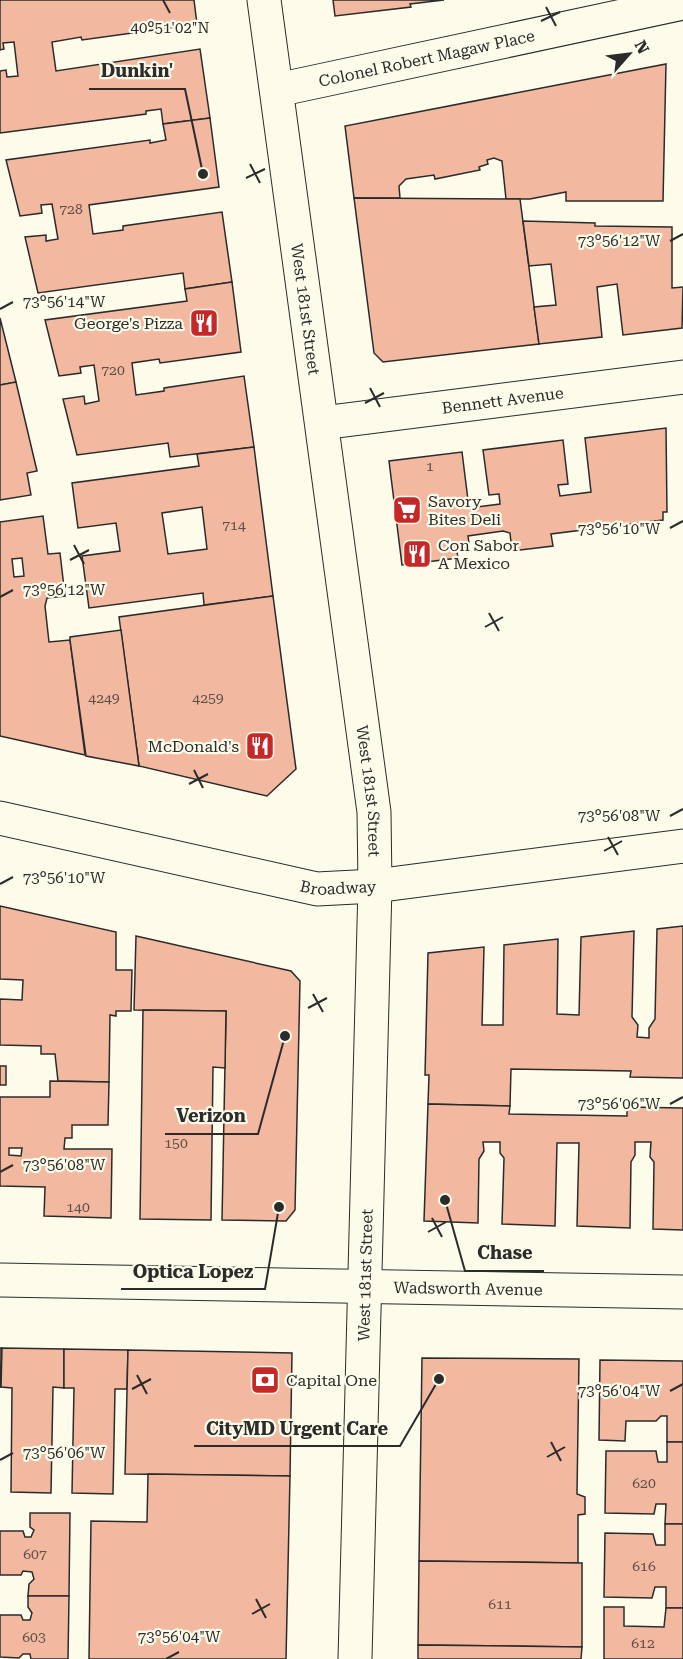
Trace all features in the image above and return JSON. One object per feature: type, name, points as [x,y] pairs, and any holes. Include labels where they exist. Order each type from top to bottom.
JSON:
[{"type":"street","name":"West 181st Street","points":[[264,0],[374,812],[375,886],[355,1659]]},
{"type":"street","name":"Colonel Robert Magaw Place","points":[[277,90],[683,3]]},
{"type":"street","name":"Bennett Avenue","points":[[322,423],[683,377]]},
{"type":"street","name":"Broadway","points":[[0,818],[317,889],[375,886],[683,846]]},
{"type":"street","name":"Wadsworth Avenue","points":[[0,1280],[683,1292]]},
{"type":"building","points":[[0,0],[194,0],[197,24],[52,42],[56,71],[200,49],[210,118],[163,124],[161,109],[146,111],[146,114],[0,133],[0,71],[6,70],[7,77],[18,76],[14,42],[3,43],[4,49],[0,50]]},
{"type":"building","points":[[333,0],[444,0],[410,4],[411,7],[335,16]]},
{"type":"building","points":[[666,64],[663,201],[566,201],[566,192],[530,199],[506,199],[502,161],[494,158],[487,160],[488,164],[479,167],[480,170],[435,179],[434,175],[406,179],[399,186],[400,198],[354,198],[345,126]]},
{"type":"building","points":[[210,118],[219,187],[89,205],[93,234],[123,230],[123,226],[222,212],[232,282],[185,289],[183,273],[38,293],[25,237],[46,235],[46,241],[58,239],[52,204],[41,205],[42,213],[20,216],[6,160],[150,140],[150,143],[166,140],[163,124]]},
{"type":"building","points":[[354,198],[520,199],[539,344],[383,362],[374,353]]},
{"type":"building","points":[[523,221],[595,223],[595,226],[672,227],[672,288],[683,287],[682,328],[623,335],[617,284],[597,287],[602,337],[539,344],[534,307],[556,305],[551,264],[529,266]]},
{"type":"building","points":[[232,282],[241,352],[160,363],[159,359],[132,363],[136,395],[164,391],[164,388],[244,376],[254,447],[170,457],[168,443],[77,455],[63,399],[84,396],[85,404],[99,401],[94,365],[80,367],[81,373],[59,376],[45,320],[187,301],[185,289]]},
{"type":"building","points":[[0,318],[16,382],[0,385]]},
{"type":"building","points":[[16,382],[37,471],[27,473],[31,495],[0,500],[0,385]]},
{"type":"building","points":[[666,428],[667,512],[663,512],[663,520],[551,534],[553,546],[512,551],[510,533],[503,531],[468,536],[469,543],[456,545],[458,558],[402,565],[389,461],[462,452],[469,508],[500,504],[499,494],[489,495],[483,450],[563,440],[568,484],[558,485],[560,496],[591,492],[585,438]]},
{"type":"building","points":[[254,447],[273,596],[204,605],[203,593],[89,608],[82,556],[120,551],[116,523],[78,528],[72,483],[199,466],[197,454]],"holes":[[[202,507],[207,549],[168,554],[162,513]]]},
{"type":"building","points":[[43,516],[48,554],[60,553],[65,596],[47,598],[45,606],[49,642],[70,640],[85,755],[0,736],[0,522]],"holes":[[[22,558],[24,576],[14,577],[12,559]]]},
{"type":"building","points":[[273,596],[296,769],[267,796],[139,766],[119,617]]},
{"type":"building","points":[[121,630],[139,766],[86,756],[70,640],[70,637]]},
{"type":"building","points":[[0,906],[116,932],[116,970],[132,970],[131,1011],[116,1011],[116,1016],[110,1015],[109,1082],[58,1081],[55,1054],[41,1054],[41,1046],[0,1045],[0,999],[22,1000],[23,980],[0,979]]},
{"type":"building","points":[[683,926],[683,1078],[630,1077],[631,1071],[511,1069],[510,1106],[428,1104],[429,1075],[425,1075],[428,953],[484,947],[482,1025],[503,1025],[504,945],[558,939],[557,1014],[579,1015],[581,937],[634,931],[632,1017],[638,1025],[637,1037],[649,1038],[649,1028],[655,1019],[657,929]]},
{"type":"building","points":[[136,936],[291,971],[300,981],[295,1210],[286,1221],[222,1220],[226,1011],[134,1010]]},
{"type":"building","points":[[143,1010],[226,1011],[225,1068],[213,1067],[211,1220],[140,1219]]},
{"type":"building","points":[[0,1066],[6,1066],[6,1085],[0,1085]]},
{"type":"building","points":[[50,1081],[109,1082],[108,1125],[72,1125],[72,1138],[65,1138],[64,1149],[112,1149],[111,1218],[44,1216],[45,1187],[0,1186],[0,1097],[50,1097]],"holes":[[[9,1148],[22,1148],[21,1156],[9,1155]]]},
{"type":"building","points":[[428,1104],[510,1106],[509,1114],[627,1116],[627,1107],[683,1108],[683,1230],[653,1229],[654,1162],[650,1157],[651,1142],[635,1142],[635,1155],[631,1162],[630,1228],[577,1226],[579,1143],[557,1143],[555,1226],[502,1224],[504,1158],[500,1153],[500,1142],[483,1142],[484,1151],[479,1159],[478,1223],[424,1221]]},
{"type":"building","points":[[0,1348],[2,1348],[1,1387],[0,1387]]},
{"type":"building","points":[[2,1348],[64,1349],[64,1388],[53,1387],[51,1493],[11,1492],[12,1388],[1,1387]]},
{"type":"building","points":[[64,1349],[128,1350],[127,1389],[115,1389],[113,1494],[72,1493],[74,1388],[64,1388]]},
{"type":"building","points":[[128,1350],[292,1353],[290,1476],[125,1474]]},
{"type":"building","points":[[422,1358],[579,1359],[577,1494],[585,1497],[585,1514],[578,1515],[578,1563],[419,1561]]},
{"type":"building","points":[[600,1360],[683,1361],[683,1442],[667,1442],[667,1416],[661,1416],[656,1421],[626,1421],[625,1441],[599,1440]]},
{"type":"building","points":[[667,1442],[683,1442],[683,1524],[665,1524],[666,1504],[656,1504],[654,1514],[605,1513],[606,1451],[656,1451],[658,1462],[667,1462]]},
{"type":"building","points":[[148,1474],[290,1476],[286,1659],[89,1659],[91,1521],[147,1522]]},
{"type":"building","points":[[30,1513],[70,1513],[69,1596],[28,1596],[29,1584],[34,1579],[32,1572],[23,1571],[21,1575],[0,1575],[0,1531],[23,1531],[25,1537],[31,1537],[34,1530],[30,1527]]},
{"type":"building","points":[[665,1524],[683,1524],[683,1608],[666,1608],[666,1587],[655,1587],[652,1598],[604,1597],[605,1533],[653,1534],[656,1545],[665,1545]]},
{"type":"building","points":[[419,1561],[582,1563],[582,1647],[418,1645]]},
{"type":"building","points":[[28,1596],[69,1596],[68,1659],[31,1659],[30,1654],[23,1654],[19,1658],[0,1657],[0,1615],[21,1615],[23,1620],[30,1620],[32,1613],[28,1607]]},
{"type":"building","points":[[604,1607],[624,1607],[624,1626],[664,1627],[666,1608],[683,1608],[683,1659],[604,1659]]},
{"type":"building","points":[[418,1645],[582,1647],[581,1659],[418,1659]]},
{"type":"place","name":"Dunkin'","points":[[203,174]]},
{"type":"place","name":"George's Pizza","points":[[204,323]]},
{"type":"place","name":"Savory Bites Deli","points":[[407,510]]},
{"type":"place","name":"Con Sabor A Mexico","points":[[417,554]]},
{"type":"place","name":"McDonald's","points":[[260,746]]},
{"type":"place","name":"Verizon","points":[[285,1036]]},
{"type":"place","name":"Chase","points":[[445,1200]]},
{"type":"place","name":"Optica Lopez","points":[[279,1207]]},
{"type":"place","name":"CityMD Urgent Care","points":[[439,1379]]},
{"type":"place","name":"Capital One","points":[[265,1380]]}]
